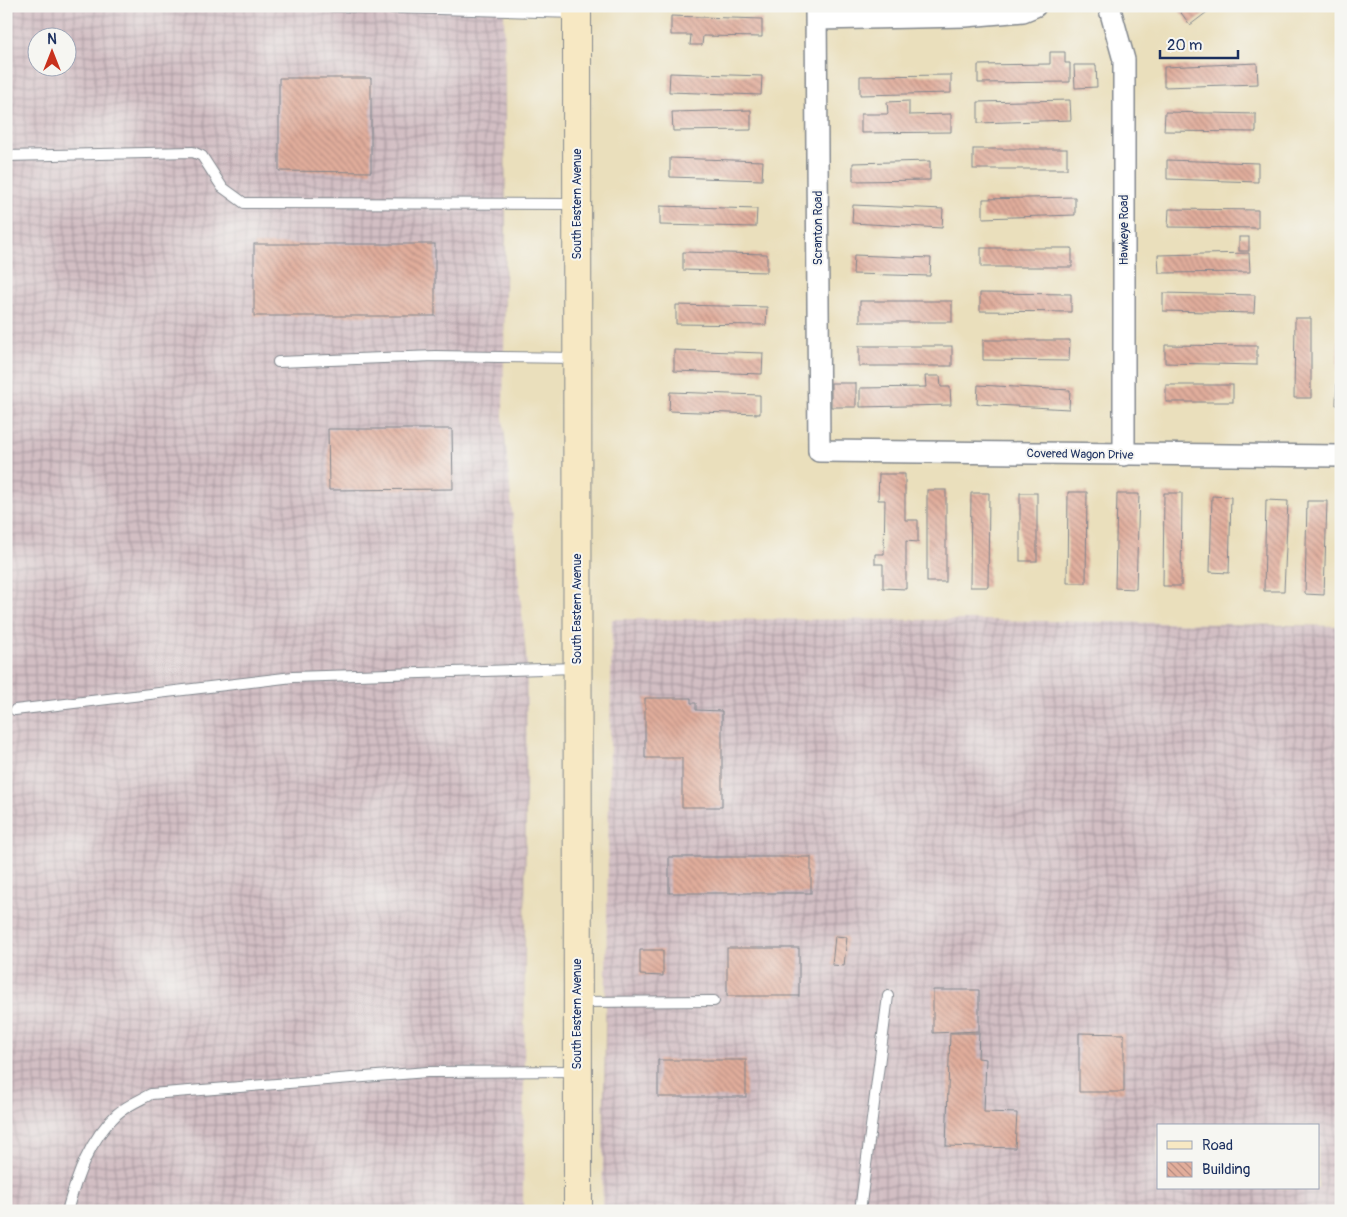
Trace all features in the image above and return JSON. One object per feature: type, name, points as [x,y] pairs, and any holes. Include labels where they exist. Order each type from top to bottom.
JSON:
[{"type":"main road","name":"South Eastern Avenue","points":[[577,10],[578,1211]]},
{"type":"street","points":[[816,13],[966,16],[1023,11],[1035,6]]},
{"type":"street","name":"Hawkeye Road","points":[[1109,6],[1124,60],[1124,455]]},
{"type":"street","name":"Scranton Road","points":[[816,13],[819,451]]},
{"type":"street","name":"Covered Wagon Drive","points":[[819,451],[1341,456]]},
{"type":"lane","points":[[332,6],[577,10]]},
{"type":"lane","points":[[6,156],[192,152],[202,156],[222,187],[244,202],[577,204]]},
{"type":"lane","points":[[278,362],[435,356],[577,358]]},
{"type":"lane","points":[[15,710],[293,677],[577,668]]},
{"type":"lane","points":[[860,1211],[888,996]]},
{"type":"lane","points":[[577,1002],[714,1002]]},
{"type":"lane","points":[[67,1211],[78,1174],[93,1144],[118,1114],[151,1094],[427,1072],[577,1071]]},
{"type":"shaded area","points":[[6,6],[504,6],[506,229],[503,416],[527,665],[523,1211],[6,1211]]},
{"type":"shaded area","points":[[612,619],[992,620],[1341,626],[1341,1211],[602,1211]]},
{"type":"building","points":[[1176,6],[1215,6],[1190,25]]},
{"type":"building","points":[[1334,6],[1341,6],[1341,15]]},
{"type":"building","points":[[671,16],[762,19],[762,37],[703,36],[702,45],[690,45],[691,35],[671,35]]},
{"type":"building","points":[[1050,52],[1065,52],[1065,63],[1070,63],[1070,82],[978,83],[978,65],[1050,64]]},
{"type":"building","points":[[1257,63],[1258,84],[1164,87],[1164,67]]},
{"type":"building","points":[[1074,65],[1096,65],[1097,87],[1075,88]]},
{"type":"building","points":[[670,73],[762,76],[761,95],[669,92]]},
{"type":"building","points":[[951,75],[951,93],[860,95],[860,76]]},
{"type":"building","points":[[279,78],[371,78],[371,172],[279,171]]},
{"type":"building","points":[[1070,100],[1071,120],[978,123],[978,102]]},
{"type":"building","points":[[909,101],[909,115],[951,114],[951,132],[861,133],[861,114],[888,114],[887,102]]},
{"type":"building","points":[[751,110],[751,130],[673,131],[672,112]]},
{"type":"building","points":[[1165,112],[1256,114],[1256,132],[1164,131]]},
{"type":"building","points":[[973,149],[1067,149],[1067,169],[973,169]]},
{"type":"building","points":[[670,158],[763,161],[762,180],[670,177]]},
{"type":"building","points":[[1167,160],[1258,163],[1258,182],[1167,179]]},
{"type":"building","points":[[930,161],[930,180],[853,181],[853,163]]},
{"type":"building","points":[[1075,197],[1075,215],[983,218],[983,199]]},
{"type":"building","points":[[853,205],[943,209],[942,228],[852,223]]},
{"type":"building","points":[[660,206],[757,209],[756,227],[660,225]]},
{"type":"building","points":[[1169,209],[1258,210],[1258,228],[1168,227]]},
{"type":"building","points":[[1239,237],[1249,237],[1249,251],[1239,251]]},
{"type":"building","points":[[254,244],[435,244],[435,316],[254,316]]},
{"type":"building","points":[[981,248],[1072,248],[1072,267],[981,267]]},
{"type":"building","points":[[683,252],[767,254],[767,272],[683,270]]},
{"type":"building","points":[[1249,253],[1250,272],[1159,273],[1158,255]]},
{"type":"building","points":[[854,255],[931,258],[930,276],[853,274]]},
{"type":"building","points":[[980,293],[1071,294],[1071,312],[980,311]]},
{"type":"building","points":[[1163,293],[1255,295],[1254,313],[1163,311]]},
{"type":"building","points":[[860,301],[952,301],[952,322],[860,322]]},
{"type":"building","points":[[676,305],[767,307],[766,325],[676,324]]},
{"type":"building","points":[[1339,313],[1341,313],[1341,405],[1336,405]]},
{"type":"building","points":[[1295,318],[1311,318],[1311,398],[1294,398]]},
{"type":"building","points":[[983,340],[1070,340],[1069,361],[983,360]]},
{"type":"building","points":[[1165,345],[1257,346],[1257,365],[1165,363]]},
{"type":"building","points":[[859,346],[952,346],[952,366],[859,366]]},
{"type":"building","points":[[674,350],[763,353],[762,374],[674,371]]},
{"type":"building","points":[[925,376],[940,376],[941,387],[950,387],[951,405],[860,407],[860,388],[926,387]]},
{"type":"building","points":[[831,383],[856,383],[856,407],[831,407]]},
{"type":"building","points":[[978,385],[1070,390],[1069,409],[977,404]]},
{"type":"building","points":[[1166,385],[1233,385],[1233,402],[1166,402]]},
{"type":"building","points":[[670,392],[760,395],[760,414],[669,411]]},
{"type":"building","points":[[328,429],[452,429],[453,489],[329,490]]},
{"type":"building","points":[[879,474],[905,474],[905,520],[918,520],[918,542],[906,541],[906,589],[883,588],[883,564],[875,564],[875,554],[884,554],[885,500],[878,500]]},
{"type":"building","points":[[927,490],[946,490],[946,582],[927,582]]},
{"type":"building","points":[[1068,492],[1087,492],[1086,583],[1067,583]]},
{"type":"building","points":[[971,493],[989,493],[988,587],[970,587]]},
{"type":"building","points":[[1020,493],[1037,493],[1037,561],[1020,561]]},
{"type":"building","points":[[1164,493],[1182,493],[1181,586],[1163,586]]},
{"type":"building","points":[[1117,494],[1139,494],[1136,589],[1115,588]]},
{"type":"building","points":[[1212,496],[1231,497],[1229,573],[1210,572]]},
{"type":"building","points":[[1266,500],[1288,501],[1284,591],[1264,591]]},
{"type":"building","points":[[1307,501],[1327,501],[1324,595],[1305,594]]},
{"type":"building","points":[[645,698],[691,698],[691,703],[696,703],[696,710],[722,711],[722,807],[682,807],[682,758],[645,758]]},
{"type":"building","points":[[669,857],[811,857],[811,893],[669,893]]},
{"type":"building","points":[[835,936],[847,937],[844,966],[832,965]]},
{"type":"building","points":[[727,948],[799,948],[799,996],[727,996]]},
{"type":"building","points":[[640,950],[663,950],[663,976],[640,975]]},
{"type":"building","points":[[933,990],[979,990],[979,1031],[933,1033]]},
{"type":"building","points":[[950,1033],[979,1033],[978,1058],[986,1059],[984,1112],[1017,1113],[1015,1148],[946,1146]]},
{"type":"building","points":[[1079,1033],[1124,1034],[1124,1092],[1079,1092]]},
{"type":"building","points":[[658,1060],[746,1060],[746,1097],[658,1097]]}]
